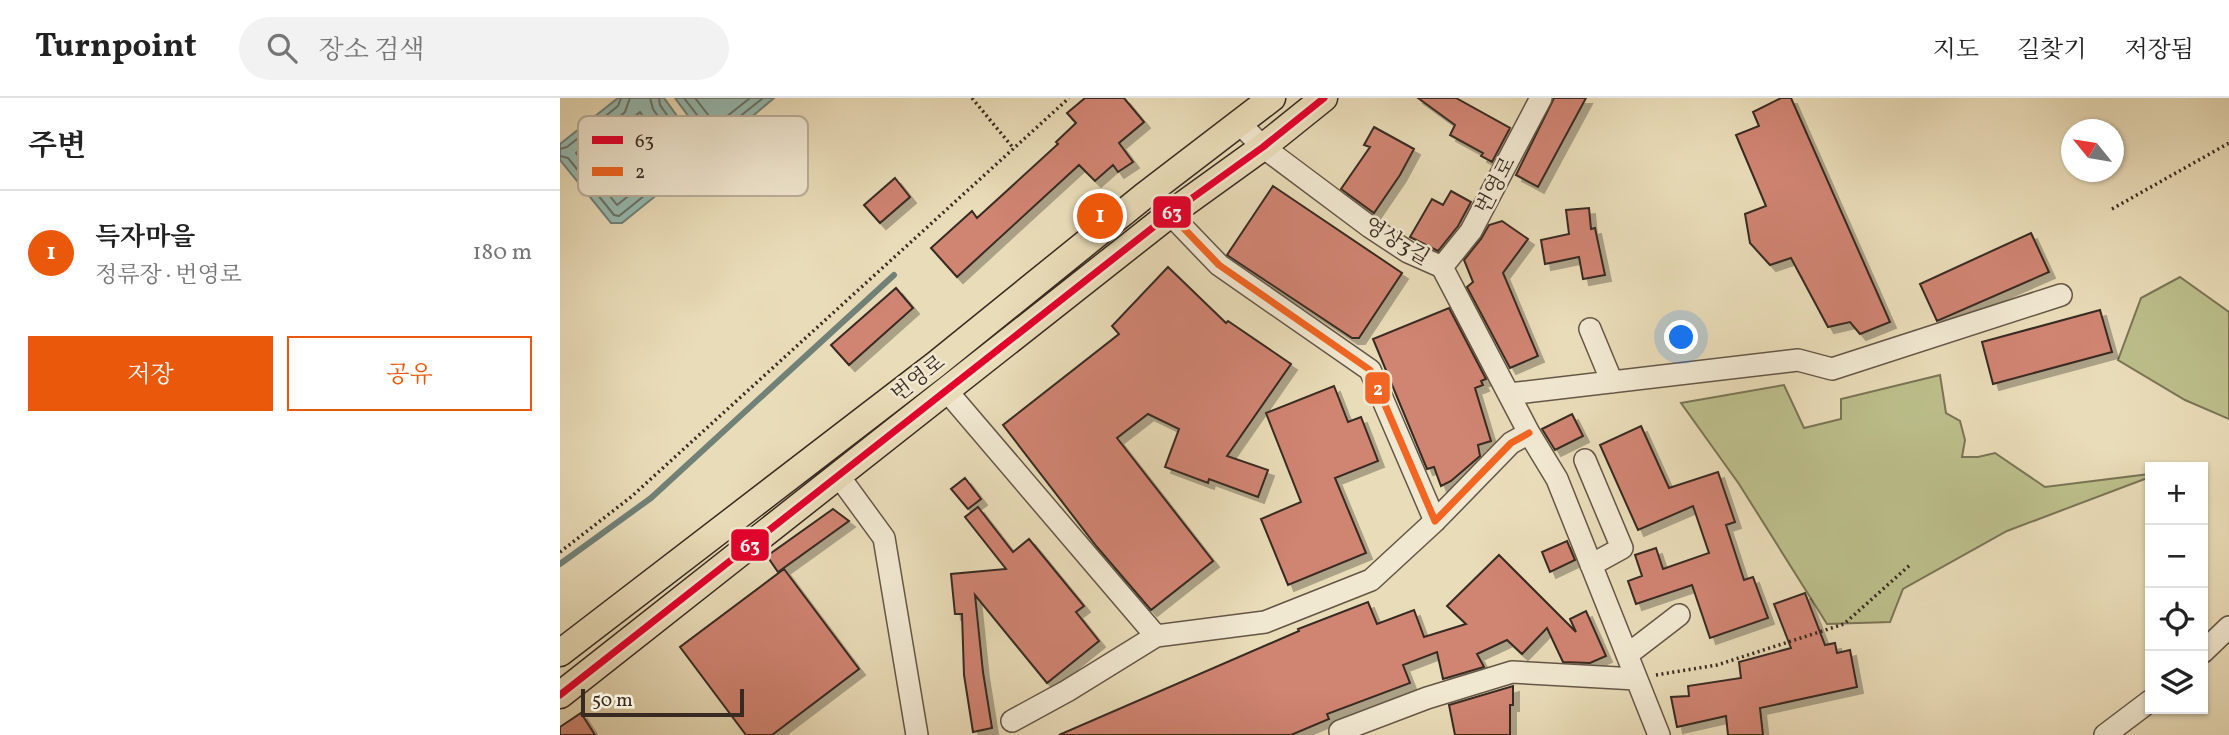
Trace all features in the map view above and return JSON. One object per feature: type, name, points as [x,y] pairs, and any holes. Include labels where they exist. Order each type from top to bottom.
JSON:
[{"type":"main road","name":"번영로","points":[[560,653],[935,365],[1144,195],[1272,98]]},
{"type":"main road","name":"번영로","points":[[560,695],[1170,214],[1263,148],[1324,98]]},
{"type":"street","name":"번영로","points":[[1442,267],[1471,231],[1541,98]]},
{"type":"street","name":"영상3길","points":[[1239,123],[1263,148],[1370,227],[1408,253],[1442,267],[1529,433],[1557,479],[1659,735]]},
{"type":"street","points":[[1170,214],[1219,265],[1370,369],[1435,521]]},
{"type":"street","points":[[1509,394],[1798,360],[1832,369],[2061,295]]},
{"type":"street","points":[[1590,330],[1612,382]]},
{"type":"street","name":"번영로","points":[[946,390],[1156,636]]},
{"type":"street","points":[[1012,721],[1068,691],[1156,636],[1265,622],[1371,580],[1435,521],[1511,443],[1529,433]]},
{"type":"street","points":[[1585,460],[1622,548],[1591,565]]},
{"type":"street","points":[[838,475],[884,538],[917,735]]},
{"type":"street","points":[[1627,655],[1679,615]]},
{"type":"street","points":[[2204,651],[2229,627]]},
{"type":"street","points":[[1340,731],[1427,698],[1512,672],[1636,679]]},
{"type":"street","points":[[2105,735],[2145,705]]},
{"type":"path","points":[[972,98],[1014,149]]},
{"type":"path","points":[[560,552],[631,498],[1069,98]]},
{"type":"path","points":[[2112,209],[2229,142]]},
{"type":"path","points":[[1636,679],[1717,665],[1844,624],[1911,564]]},
{"type":"green space","points":[[2180,277],[2229,312],[2229,419],[2185,400],[2118,360],[2141,298]]},
{"type":"green space","points":[[1940,375],[1946,413],[1960,421],[1965,440],[1962,457],[1995,453],[2045,487],[2145,475],[2145,479],[2007,531],[1903,589],[1890,622],[1827,624],[1739,484],[1681,403],[1784,385],[1804,428],[1841,419],[1841,399]]},
{"type":"water","points":[[618,98],[664,98],[677,116],[595,116]]},
{"type":"water","points":[[675,98],[774,98],[753,116],[688,116]]},
{"type":"water","points":[[578,130],[578,182],[560,160],[560,144]]},
{"type":"water","points":[[589,196],[655,196],[622,223],[611,223]]},
{"type":"building","points":[[1085,98],[1124,98],[1144,122],[1119,143],[1133,162],[1118,172],[1113,165],[1095,181],[1079,165],[957,277],[931,248],[972,211],[977,218],[1058,144],[1056,142],[1076,123],[1067,113]]},
{"type":"building","points":[[1418,98],[1456,98],[1510,128],[1492,162],[1481,156],[1483,153],[1450,135],[1455,125]]},
{"type":"building","points":[[1554,98],[1586,98],[1538,187],[1516,175]]},
{"type":"building","points":[[1781,98],[1791,98],[1890,322],[1860,334],[1850,322],[1828,327],[1791,258],[1770,265],[1750,243],[1745,214],[1766,206],[1736,135],[1759,126],[1753,112]]},
{"type":"building","points":[[1374,127],[1414,149],[1374,213],[1341,189],[1370,147],[1364,145]]},
{"type":"building","points":[[895,178],[910,197],[880,223],[864,205]]},
{"type":"building","points":[[1273,186],[1402,273],[1359,338],[1352,338],[1227,255]]},
{"type":"building","points":[[1451,191],[1471,202],[1458,226],[1438,251],[1410,237],[1432,199],[1443,205]]},
{"type":"building","points":[[1589,208],[1591,229],[1595,228],[1605,275],[1583,279],[1579,257],[1545,264],[1541,240],[1569,234],[1566,210]]},
{"type":"building","points":[[1502,221],[1528,239],[1503,273],[1538,356],[1510,368],[1467,287],[1473,282],[1464,260],[1489,225]]},
{"type":"building","points":[[2031,233],[2049,272],[1937,321],[1920,284]]},
{"type":"building","points":[[1168,267],[1226,323],[1228,321],[1291,364],[1227,456],[1268,470],[1258,497],[1165,467],[1179,429],[1148,414],[1117,438],[1213,561],[1151,610],[1097,547],[1003,425],[1119,334],[1112,326]]},
{"type":"building","points":[[896,288],[913,308],[849,365],[831,345]]},
{"type":"building","points":[[1449,308],[1486,379],[1481,381],[1483,385],[1475,388],[1491,441],[1478,445],[1480,456],[1451,481],[1441,486],[1434,467],[1427,469],[1373,339]]},
{"type":"building","points":[[2100,310],[2112,352],[1993,384],[1982,342]]},
{"type":"building","points":[[1334,386],[1348,422],[1361,417],[1378,461],[1335,478],[1366,553],[1288,585],[1261,519],[1301,502],[1266,413]]},
{"type":"building","points":[[1572,414],[1583,436],[1555,450],[1542,429]]},
{"type":"building","points":[[1641,426],[1669,488],[1718,472],[1735,522],[1726,525],[1744,580],[1753,577],[1768,618],[1710,638],[1692,585],[1636,604],[1628,581],[1642,576],[1635,555],[1656,548],[1663,569],[1709,553],[1693,506],[1638,530],[1600,445]]},
{"type":"building","points":[[965,478],[981,499],[968,509],[951,489]]},
{"type":"building","points":[[978,507],[1013,552],[1029,539],[1084,606],[1076,612],[1099,641],[1047,683],[975,595],[992,728],[973,732],[964,675],[962,614],[955,614],[951,574],[1006,569],[965,517]]},
{"type":"building","points":[[833,509],[849,521],[778,572],[767,556]]},
{"type":"building","points":[[1567,541],[1575,560],[1550,572],[1542,552]]},
{"type":"building","points":[[1499,555],[1576,632],[1570,619],[1586,611],[1606,656],[1590,663],[1563,662],[1547,628],[1522,654],[1507,640],[1477,654],[1484,667],[1443,679],[1437,652],[1403,665],[1410,683],[1327,714],[1329,719],[1291,735],[1059,735],[1299,631],[1298,629],[1368,602],[1377,624],[1414,610],[1424,637],[1466,624],[1447,606]]},
{"type":"building","points":[[784,569],[859,669],[772,735],[746,735],[680,647]]},
{"type":"building","points":[[1805,593],[1825,645],[1835,643],[1837,653],[1850,650],[1857,687],[1760,708],[1763,735],[1728,735],[1726,716],[1677,727],[1671,697],[1689,696],[1688,686],[1741,678],[1739,662],[1791,648],[1774,604]]},
{"type":"building","points":[[1513,686],[1510,735],[1455,735],[1449,705]]},
{"type":"building","points":[[581,713],[595,735],[560,735],[560,727]]},
{"type":"waterway","points":[[560,564],[651,498],[894,275]]},
{"type":"transit line","name":"63","points":[[560,695],[1170,214],[1263,147],[1324,98]]},
{"type":"transit line","name":"2","points":[[1170,214],[1219,265],[1370,370],[1435,521],[1511,443],[1529,433]]},
{"type":"place","name":"득자마을","points":[[1100,216]]}]
